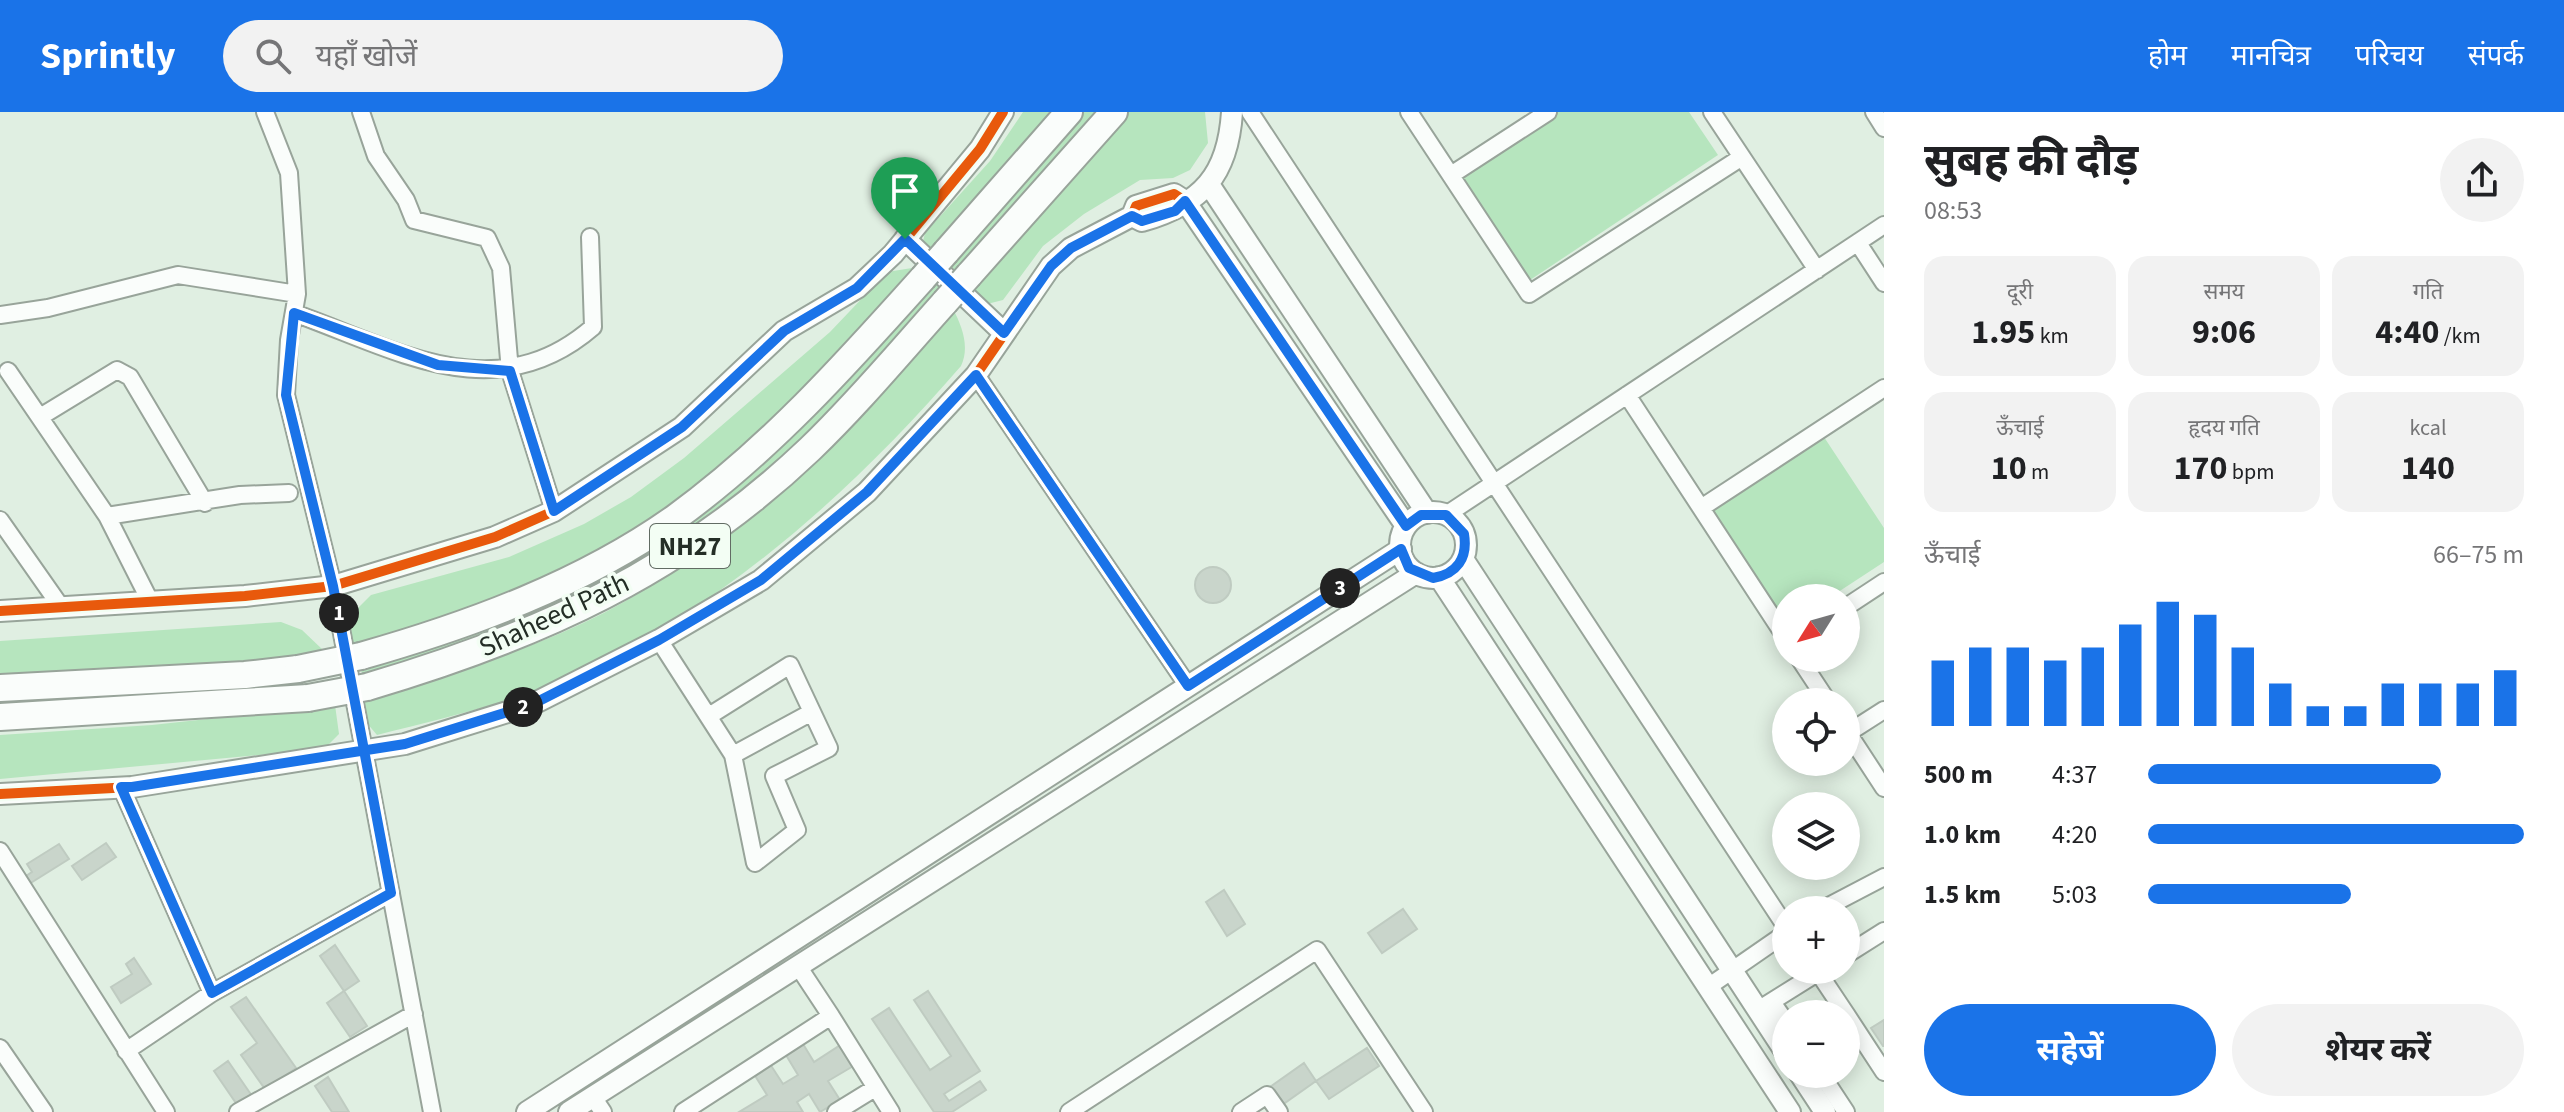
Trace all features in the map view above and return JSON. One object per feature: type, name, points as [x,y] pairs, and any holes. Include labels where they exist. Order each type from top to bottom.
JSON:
[{"type":"highway","name":"Shaheed Path","points":[[0,688],[245,675],[298,669],[361,656],[407,643],[525,599],[626,548],[674,519],[789,422],[923,278],[1069,112]]},
{"type":"highway","name":"Shaheed Path","points":[[0,717],[308,698],[367,687],[498,645],[551,623],[693,544],[811,448],[1114,112]]},
{"type":"street","points":[[265,112],[289,173],[297,294],[286,395],[333,586],[432,1112]]},
{"type":"street","points":[[361,112],[376,156],[406,200],[414,220],[487,238],[498,256],[510,371],[554,511]]},
{"type":"street","points":[[0,611],[333,586],[495,537],[554,511],[682,427],[784,331],[857,288],[905,239],[980,149],[1003,112]]},
{"type":"street","points":[[0,794],[121,787],[405,744],[533,704],[659,640],[761,580],[867,492],[976,375],[1061,257],[1132,216],[1142,221],[1175,211],[1210,186],[1230,145],[1232,112]]},
{"type":"street","points":[[1250,112],[1772,909]]},
{"type":"street","points":[[1409,112],[1529,294],[1742,157]]},
{"type":"street","points":[[1451,175],[1548,112]]},
{"type":"street","points":[[1712,112],[1817,270]]},
{"type":"street","points":[[1874,112],[1884,128]]},
{"type":"street","points":[[1185,201],[1406,526],[1402,557],[1416,573],[1439,577],[1456,569],[1463,559],[1464,534],[1436,514],[1210,186]]},
{"type":"street","points":[[1406,526],[1494,484],[1884,225]]},
{"type":"street","points":[[294,313],[438,365],[510,371],[578,340],[593,327],[590,237]]},
{"type":"street","points":[[905,239],[1004,333]]},
{"type":"street","points":[[1858,243],[1884,283]]},
{"type":"street","points":[[0,315],[48,308],[178,275],[297,294]]},
{"type":"street","points":[[40,417],[117,370],[130,377],[205,503]]},
{"type":"street","points":[[8,371],[107,516],[150,601]]},
{"type":"street","points":[[976,375],[1188,686]]},
{"type":"street","points":[[1701,508],[1884,388]]},
{"type":"street","points":[[1627,395],[1772,617]]},
{"type":"street","points":[[107,516],[205,503],[240,495],[289,493]]},
{"type":"street","points":[[0,520],[61,607]]},
{"type":"street","points":[[536,1109],[1401,549]]},
{"type":"street","points":[[1463,559],[1732,970],[1772,1011]]},
{"type":"street","points":[[569,1112],[598,1104],[798,966],[1416,573]]},
{"type":"street","points":[[1439,577],[1790,1112]]},
{"type":"street","points":[[1860,598],[1884,582]]},
{"type":"street","points":[[659,640],[733,755],[755,863],[797,830],[774,776],[829,748],[790,665],[709,716]]},
{"type":"street","points":[[1860,724],[1884,710]]},
{"type":"street","points":[[733,755],[812,712]]},
{"type":"street","points":[[1860,752],[1884,788]]},
{"type":"street","points":[[121,787],[212,993]]},
{"type":"street","points":[[0,851],[166,1112]]},
{"type":"street","points":[[1848,896],[1884,877]]},
{"type":"street","points":[[126,1051],[212,993],[391,893]]},
{"type":"street","points":[[1860,946],[1884,931]]},
{"type":"street","points":[[1708,987],[1772,940]]},
{"type":"street","points":[[1069,1112],[1317,950],[1424,1112]]},
{"type":"street","points":[[798,966],[891,1112]]},
{"type":"street","points":[[1765,1006],[1800,984]]},
{"type":"street","points":[[1765,1006],[1772,1022]]},
{"type":"street","points":[[238,1112],[414,1014]]},
{"type":"street","points":[[683,1112],[831,1016]]},
{"type":"street","points":[[1860,1035],[1884,1072]]},
{"type":"street","points":[[0,1048],[44,1112]]},
{"type":"street","points":[[836,1112],[875,1088]]},
{"type":"street","points":[[1809,1088],[1825,1112]]},
{"type":"street","points":[[1830,1088],[1846,1112]]},
{"type":"street","points":[[1241,1112],[1267,1095],[1279,1112]]},
{"type":"green space","points":[[1023,112],[1059,112],[926,256],[922,245],[925,233],[990,161]]},
{"type":"green space","points":[[1084,112],[1102,112],[778,468],[641,567],[504,633],[363,677],[360,666],[689,519]]},
{"type":"green space","points":[[1128,112],[1205,112],[1208,143],[1190,170],[1173,178],[1140,180],[1084,214],[1043,246],[1003,300],[987,304],[967,294]]},
{"type":"green space","points":[[1557,112],[1689,112],[1718,155],[1527,282],[1458,176]]},
{"type":"green space","points":[[912,268],[781,413],[733,457],[647,521],[553,575],[504,597],[453,617],[350,644],[348,629],[351,615],[371,595],[509,557],[584,524],[631,497],[684,458],[830,332],[887,272]]},
{"type":"green space","points":[[953,309],[965,344],[961,366],[920,412],[831,500],[784,541],[684,615],[631,647],[575,675],[527,694],[377,735],[366,722],[357,701],[480,663],[560,633],[636,595],[672,571]]},
{"type":"green space","points":[[1822,434],[1884,528],[1884,562],[1850,584],[1772,584],[1772,605],[1709,509]]},
{"type":"green space","points":[[281,622],[302,630],[323,650],[223,667],[0,681],[0,641]]},
{"type":"green space","points":[[335,705],[339,734],[324,749],[0,779],[0,735],[152,725]]},
{"type":"building","points":[[1213,567],[1226,572],[1231,585],[1226,598],[1213,603],[1200,598],[1195,585],[1200,572]]},
{"type":"building","points":[[106,843],[116,857],[82,880],[72,866]]},
{"type":"building","points":[[59,844],[69,859],[29,884],[23,878],[32,872],[27,864]]},
{"type":"building","points":[[1224,890],[1245,924],[1227,936],[1206,902]]},
{"type":"building","points":[[1403,909],[1417,929],[1382,953],[1368,933]]},
{"type":"building","points":[[335,945],[359,981],[344,991],[320,956]]},
{"type":"building","points":[[134,958],[151,984],[121,1003],[111,987],[132,974],[126,964]]},
{"type":"building","points":[[344,991],[367,1026],[350,1037],[327,1003]]},
{"type":"building","points":[[928,991],[980,1071],[944,1094],[949,1101],[980,1081],[986,1090],[952,1112],[934,1112],[872,1019],[889,1008],[930,1070],[951,1056],[914,1000]]},
{"type":"building","points":[[246,997],[296,1068],[265,1089],[241,1055],[257,1043],[231,1007]]},
{"type":"building","points":[[1884,1020],[1884,1046],[1883,1046],[1871,1028]]},
{"type":"building","points":[[803,1044],[814,1062],[842,1044],[855,1065],[828,1081],[840,1100],[820,1112],[809,1094],[797,1102],[803,1112],[739,1112],[767,1095],[754,1074],[770,1064],[783,1084],[798,1075],[786,1055]]},
{"type":"building","points":[[1367,1048],[1379,1066],[1329,1099],[1316,1081]]},
{"type":"building","points":[[228,1061],[252,1096],[238,1106],[214,1071]]},
{"type":"building","points":[[1304,1063],[1316,1081],[1282,1105],[1270,1087]]},
{"type":"building","points":[[328,1077],[349,1112],[332,1112],[315,1086]]},
{"type":"cycle path","points":[[0,611],[245,596],[333,586],[495,537],[554,511],[682,427],[784,331],[857,288],[893,254],[980,149],[1003,112]]},
{"type":"cycle path","points":[[0,794],[132,787],[405,744],[533,704],[659,640],[761,580],[867,492],[976,375],[1051,266],[1071,248],[1132,216],[1136,206],[1174,194],[1185,201],[1406,526]]},
{"type":"route","points":[[905,239],[857,288],[784,331],[682,427],[554,511],[510,371],[475,371],[438,365],[294,313],[286,395],[333,586],[364,750],[391,893],[212,993],[121,787],[132,787],[364,750],[405,744],[533,704],[659,640],[761,580],[867,492],[976,375],[1188,686],[1401,549],[1409,568],[1419,575],[1433,578],[1456,569],[1463,559],[1466,545],[1464,534],[1456,522],[1446,515],[1432,512],[1421,515],[1406,526],[1185,201],[1175,211],[1142,221],[1132,216],[1071,248],[1051,266],[1004,333],[905,239]]}]
